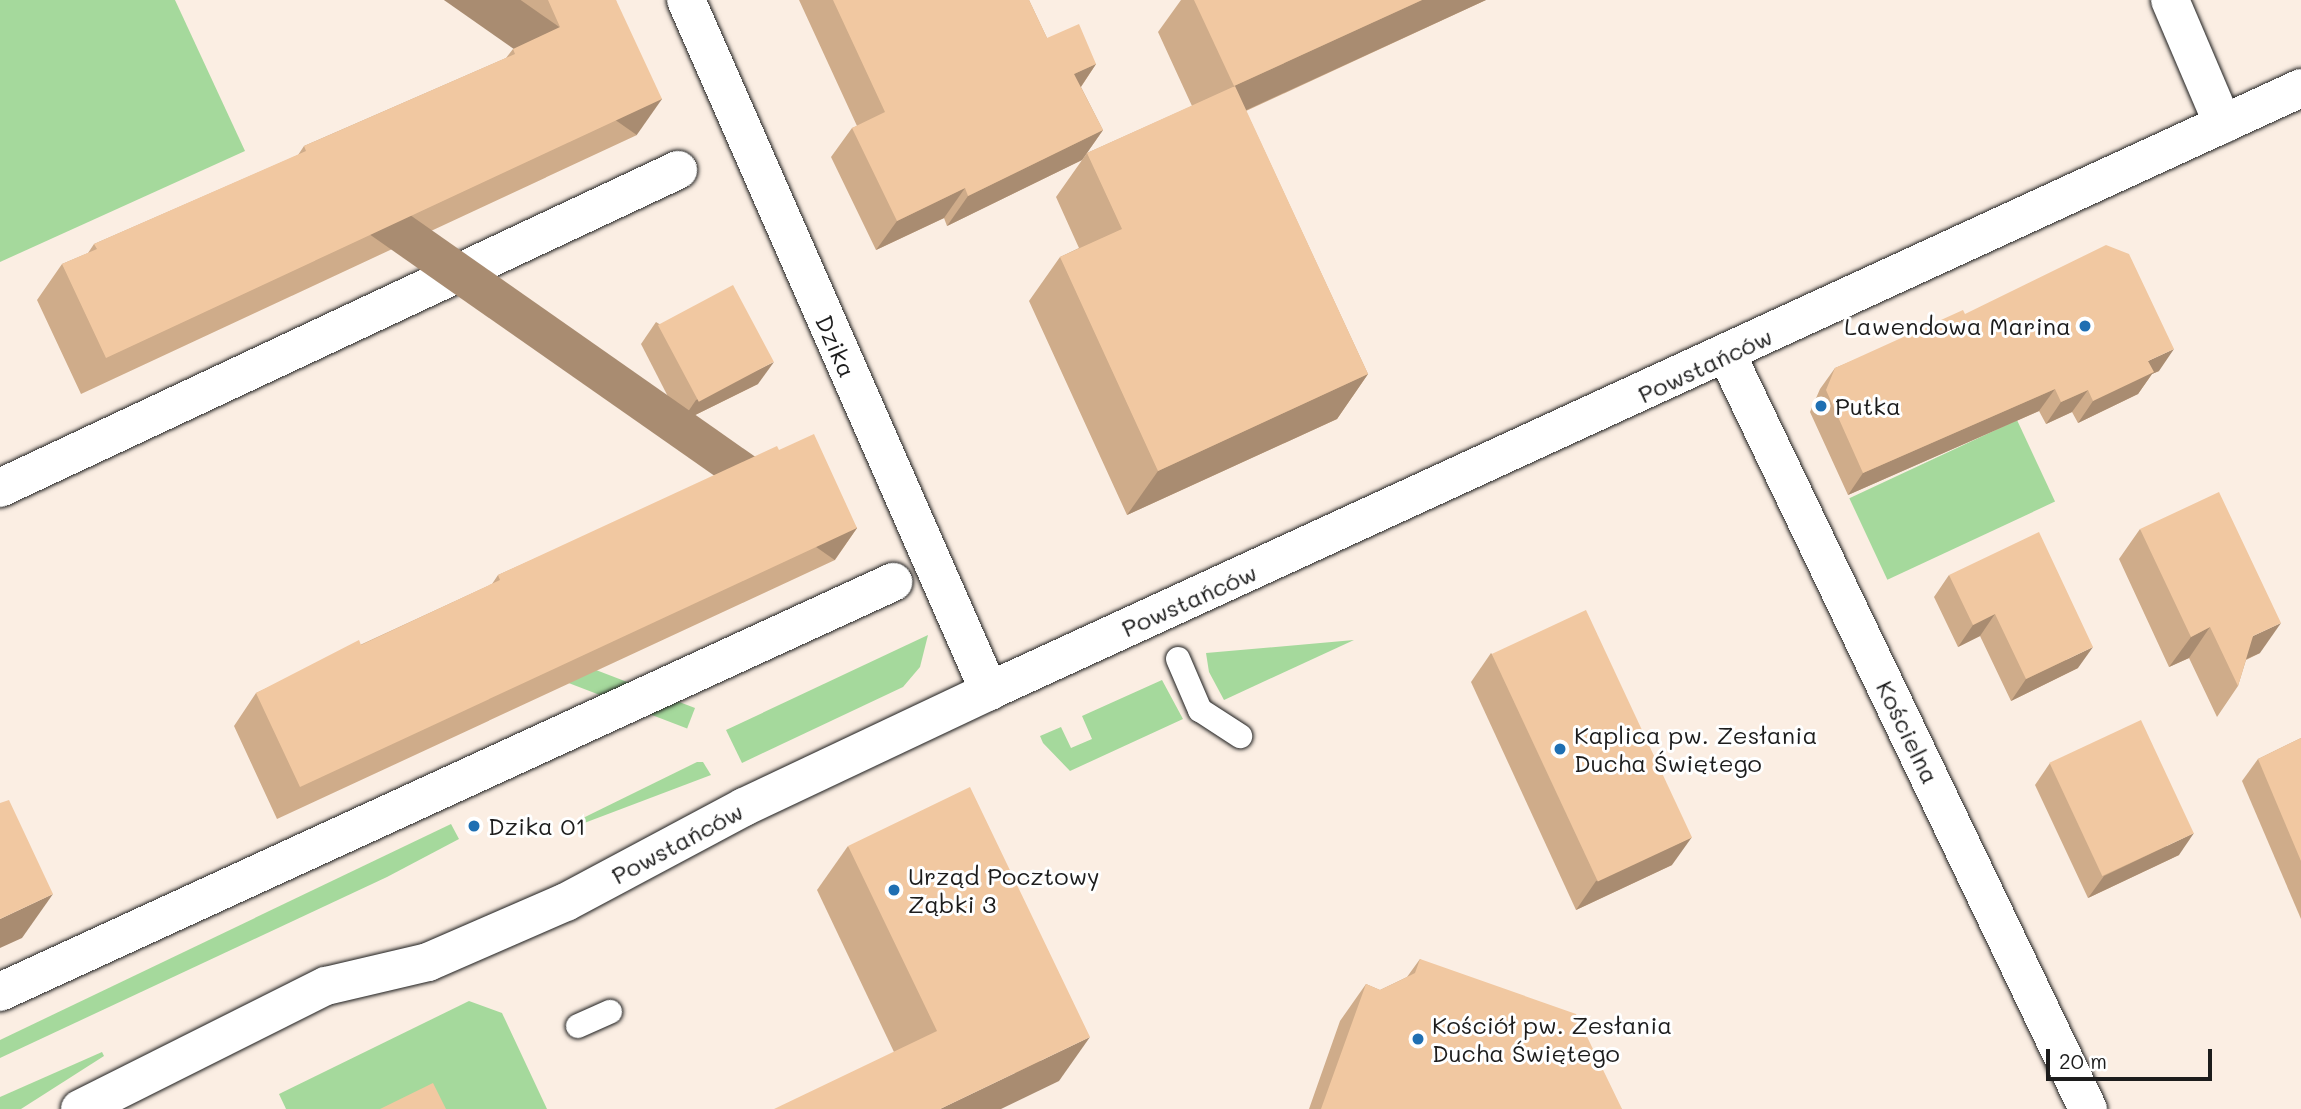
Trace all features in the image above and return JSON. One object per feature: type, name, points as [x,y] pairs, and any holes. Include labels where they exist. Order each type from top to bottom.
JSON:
[{"type":"street","name":"Dzika","points":[[686,0],[989,691]]},
{"type":"street","points":[[2170,0],[2223,124]]},
{"type":"street","name":"Powstańców","points":[[80,1109],[326,986],[428,962],[566,902],[744,807],[989,691],[1727,355],[2301,88]]},
{"type":"street","points":[[0,488],[678,170]]},
{"type":"street","name":"Kościelna","points":[[1727,355],[2088,1109]]},
{"type":"street","points":[[0,992],[893,582]]},
{"type":"lane","points":[[1178,659],[1200,710],[1240,736]]},
{"type":"lane","points":[[578,1026],[610,1012]]},
{"type":"green space","points":[[0,0],[175,0],[245,151],[0,262]]},
{"type":"green space","points":[[2017,420],[2055,502],[1887,580],[1849,498]]},
{"type":"green space","points":[[477,624],[695,708],[687,729],[469,645]]},
{"type":"green space","points":[[928,635],[920,667],[903,687],[742,763],[726,730]]},
{"type":"green space","points":[[1354,640],[1224,700],[1209,672],[1206,653]]},
{"type":"green space","points":[[1162,680],[1183,719],[1070,771],[1043,743],[1040,736],[1061,727],[1071,748],[1092,739],[1082,716]]},
{"type":"green space","points":[[697,762],[703,762],[711,775],[579,825],[585,817]]},
{"type":"green space","points":[[451,824],[459,839],[387,877],[0,1058],[0,1040]]},
{"type":"green space","points":[[469,1001],[502,1013],[547,1109],[286,1109],[279,1094]]},
{"type":"green space","points":[[102,1052],[104,1056],[21,1109],[0,1109],[0,1097]]},
{"type":"building","points":[[548,0],[616,0],[662,99],[106,358],[62,264],[97,249],[94,244],[306,151],[304,146],[515,54],[513,49],[560,27]]},
{"type":"building","points":[[833,0],[1029,0],[1047,38],[1079,24],[1096,64],[1074,74],[1103,130],[968,196],[965,188],[897,221],[852,128],[885,112]]},
{"type":"building","points":[[1194,0],[1422,0],[1234,86]]},
{"type":"building","points":[[1235,86],[1368,374],[1158,471],[1060,257],[1122,229],[1087,153]]},
{"type":"building","points":[[2106,245],[2129,254],[2174,349],[2148,361],[2154,372],[2093,401],[2088,390],[2061,402],[2055,389],[1863,473],[1826,390],[1835,368],[1963,310],[1965,314]]},
{"type":"building","points":[[733,285],[774,362],[699,402],[658,325]]},
{"type":"building","points":[[814,434],[857,528],[300,787],[256,693],[359,640],[361,645],[500,580],[498,575],[777,446],[779,450]]},
{"type":"building","points":[[2219,492],[2281,623],[2253,636],[2238,686],[2210,627],[2191,637],[2140,529]]},
{"type":"building","points":[[2039,532],[2093,647],[2026,679],[1995,614],[1973,625],[1949,575]]},
{"type":"building","points":[[1586,610],[1692,837],[1598,881],[1492,654]]},
{"type":"building","points":[[2141,720],[2194,833],[2102,876],[2049,763]]},
{"type":"building","points":[[2301,738],[2301,861],[2258,759]]},
{"type":"building","points":[[970,787],[1090,1037],[940,1109],[774,1109],[937,1031],[848,846]]},
{"type":"building","points":[[9,800],[53,894],[0,919],[0,803]]},
{"type":"building","name":"Kościół pw. Zesłania Ducha Świętego","points":[[1420,959],[1576,1014],[1622,1109],[1321,1109],[1366,984],[1380,990],[1415,973]]},
{"type":"building","points":[[433,1083],[446,1109],[380,1109]]},
{"type":"place","name":"Lawendowa Marina","points":[[2085,326]]},
{"type":"place","name":"Putka","points":[[1821,406]]},
{"type":"place","name":"Kaplica pw. Zesłania Ducha Świętego","points":[[1560,749]]},
{"type":"place","name":"Dzika 01","points":[[474,826]]},
{"type":"place","name":"Urząd Pocztowy Ząbki 3","points":[[894,890]]},
{"type":"place","name":"Kościół pw. Zesłania Ducha Świętego","points":[[1418,1039]]}]
